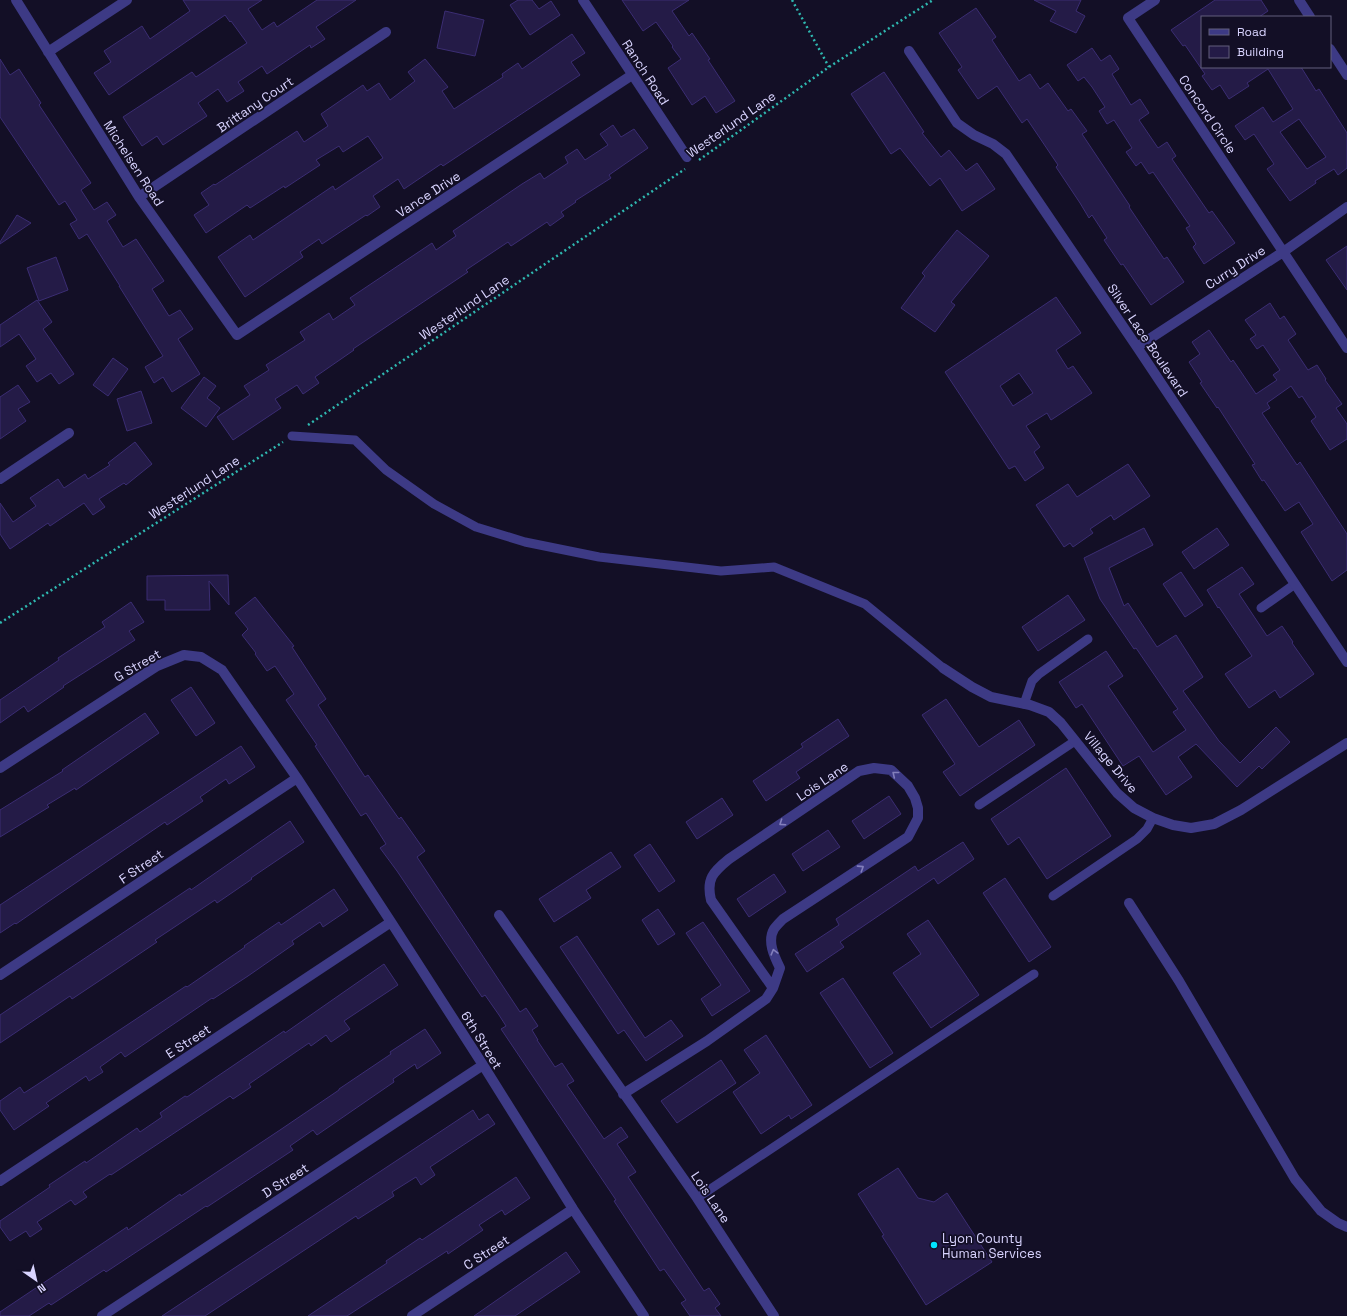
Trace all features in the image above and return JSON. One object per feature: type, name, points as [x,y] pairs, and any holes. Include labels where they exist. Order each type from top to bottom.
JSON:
[{"type":"street","name":"Michelsen Road","points":[[16,0],[139,198],[237,335]]},
{"type":"street","points":[[48,52],[127,0]]},
{"type":"street","name":"Ranch Road","points":[[584,0],[689,163]]},
{"type":"street","name":"Concord Circle","points":[[1155,0],[1128,18],[1283,252]]},
{"type":"street","points":[[1298,0],[1309,16]]},
{"type":"street","name":"Brittany Court","points":[[139,198],[386,32]]},
{"type":"street","name":"Silver Lace Boulevard","points":[[909,51],[957,123],[974,135],[993,144],[1006,154],[1137,347],[1347,662]]},
{"type":"street","points":[[1331,51],[1347,75]]},
{"type":"street","name":"Vance Drive","points":[[237,335],[632,75]]},
{"type":"street","name":"Curry Drive","points":[[1137,347],[1283,252],[1347,207]]},
{"type":"street","points":[[1283,252],[1347,348]]},
{"type":"street","points":[[0,479],[69,433]]},
{"type":"street","name":"G Street","points":[[0,768],[157,666],[184,655],[201,657],[222,670],[296,778]]},
{"type":"street","name":"Village Drive","points":[[943,668],[972,687],[991,697],[1030,705],[1049,712],[1061,723],[1117,794],[1134,808],[1153,818],[1173,825],[1191,828],[1214,824],[1241,810],[1347,743]]},
{"type":"street","name":"Lois Lane","points":[[623,1094],[707,1041],[766,999],[773,988],[780,968],[773,954],[771,942],[774,929],[783,919],[908,837],[918,818],[918,808],[915,798],[908,786],[891,770],[874,768],[859,771],[729,859],[716,870],[711,877],[709,891],[711,900],[773,988]]},
{"type":"street","name":"6th Street","points":[[296,778],[391,922],[573,1209],[644,1316]]},
{"type":"street","name":"F Street","points":[[0,975],[296,778]]},
{"type":"street","points":[[1129,903],[1179,982],[1295,1179],[1320,1211],[1338,1224],[1347,1227]]},
{"type":"street","name":"Lois Lane","points":[[499,915],[697,1198],[774,1316]]},
{"type":"street","name":"E Street","points":[[0,1181],[391,922]]},
{"type":"street","name":"D Street","points":[[102,1316],[483,1065]]},
{"type":"street","name":"C Street","points":[[412,1316],[573,1209]]},
{"type":"lane","points":[[292,436],[355,440],[386,470],[434,504],[476,528],[525,542],[599,558],[668,564],[721,571],[774,567],[865,604],[943,668]]},
{"type":"lane","points":[[1261,608],[1295,584]]},
{"type":"lane","points":[[1024,704],[1032,680],[1088,640]]},
{"type":"lane","points":[[979,805],[1075,741]]},
{"type":"lane","points":[[1053,896],[1137,839],[1147,829],[1153,818]]},
{"type":"lane","points":[[697,1198],[1034,974]]},
{"type":"path","points":[[792,0],[829,67]]},
{"type":"path","name":"Westerlund Lane","points":[[0,623],[292,436],[829,67],[933,0]]},
{"type":"building","points":[[183,0],[262,0],[248,9],[262,30],[274,22],[277,27],[317,0],[356,0],[316,27],[325,39],[311,48],[310,45],[267,74],[262,66],[238,82],[244,91],[227,102],[218,89],[198,103],[207,116],[163,145],[157,136],[142,146],[123,117],[192,72],[196,77],[247,43],[225,15],[109,95],[94,73],[111,62],[104,51],[142,26],[150,39],[190,11]]},
{"type":"building","points":[[518,0],[532,0],[539,9],[551,1],[560,15],[530,35],[510,5]]},
{"type":"building","points":[[622,0],[689,0],[672,11],[689,36],[692,33],[710,59],[708,60],[735,101],[716,113],[705,96],[692,105],[668,68],[681,59],[672,47],[673,46],[656,22],[643,31]]},
{"type":"building","points":[[1034,0],[1081,0],[1076,11],[1085,16],[1076,33],[1050,21],[1056,11]]},
{"type":"building","points":[[1215,0],[1261,0],[1268,11],[1260,16],[1201,16],[1201,68],[1302,68],[1316,91],[1319,89],[1347,133],[1347,168],[1338,175],[1334,169],[1315,181],[1316,183],[1290,201],[1267,169],[1274,164],[1254,134],[1245,140],[1235,126],[1263,107],[1273,122],[1293,109],[1268,69],[1247,83],[1249,86],[1229,99],[1220,85],[1212,90],[1202,76],[1205,74],[1185,45],[1183,46],[1171,30]],"holes":[[[1299,119],[1326,157],[1307,169],[1280,132]]]},
{"type":"building","points":[[976,8],[996,37],[992,40],[1019,81],[1030,74],[1040,89],[1048,83],[1068,111],[1071,109],[1087,131],[1082,134],[1130,206],[1129,207],[1164,259],[1167,257],[1184,282],[1151,305],[1123,264],[1121,265],[1104,240],[1107,238],[1092,215],[1089,218],[1056,167],[1058,165],[1027,119],[1022,123],[997,86],[978,99],[958,70],[962,67],[939,33]]},
{"type":"building","points":[[445,11],[484,20],[475,56],[437,48]]},
{"type":"building","points":[[572,34],[585,53],[571,62],[580,75],[443,166],[441,164],[404,189],[398,179],[373,196],[380,207],[322,244],[319,239],[300,252],[303,257],[245,297],[218,257],[250,235],[253,240],[333,186],[335,190],[383,158],[368,136],[343,152],[339,146],[316,160],[320,165],[285,188],[284,186],[250,208],[247,205],[206,233],[194,215],[209,205],[201,193],[297,131],[304,142],[328,126],[321,114],[363,85],[367,91],[379,83],[390,100],[415,81],[408,72],[425,59],[448,87],[442,91],[454,109],[503,77],[502,74],[518,63],[522,69]]},
{"type":"building","points":[[1092,48],[1101,61],[1110,55],[1119,69],[1112,74],[1131,105],[1140,99],[1149,113],[1139,120],[1158,148],[1167,142],[1176,156],[1172,159],[1209,213],[1212,211],[1235,243],[1204,264],[1193,247],[1196,244],[1186,228],[1190,226],[1153,172],[1149,174],[1141,162],[1136,166],[1126,152],[1132,148],[1114,120],[1107,124],[1099,111],[1105,107],[1092,87],[1084,77],[1078,81],[1067,65]]},
{"type":"building","points":[[0,59],[10,75],[19,69],[41,103],[39,105],[91,183],[81,190],[94,210],[107,202],[116,215],[107,221],[123,247],[136,239],[164,281],[152,289],[169,316],[180,310],[193,329],[178,339],[200,374],[172,392],[163,377],[154,383],[145,367],[163,356],[120,286],[87,234],[79,239],[70,224],[77,220],[65,201],[59,205],[0,117]]},
{"type":"building","points":[[884,72],[924,132],[922,133],[941,157],[949,150],[966,171],[977,163],[995,189],[962,211],[940,178],[930,186],[900,148],[891,154],[851,94]]},
{"type":"building","points":[[613,125],[621,137],[634,129],[648,148],[609,175],[611,178],[575,201],[576,202],[561,212],[564,216],[550,226],[547,222],[511,246],[508,242],[466,270],[468,272],[353,349],[354,350],[315,377],[319,383],[303,394],[297,385],[275,399],[281,408],[233,440],[217,417],[250,395],[244,386],[269,370],[266,365],[305,340],[300,332],[329,313],[333,320],[355,305],[350,298],[432,243],[436,250],[456,236],[453,231],[522,184],[540,173],[544,179],[568,163],[565,157],[577,149],[585,160],[608,145],[600,134]]},
{"type":"building","points":[[17,215],[31,223],[0,244],[0,242]]},
{"type":"building","points":[[957,230],[989,256],[951,302],[955,305],[935,332],[901,308],[925,276],[922,273]]},
{"type":"building","points":[[1347,246],[1347,290],[1326,260]]},
{"type":"building","points":[[56,257],[68,290],[39,301],[27,268]]},
{"type":"building","points":[[1056,297],[1081,333],[1056,350],[1068,369],[1073,366],[1092,393],[1051,420],[1047,413],[1026,426],[1040,447],[1034,452],[1044,468],[1025,481],[1015,466],[1009,469],[945,372]],"holes":[[[1019,373],[1033,393],[1013,406],[1000,386]]]},
{"type":"building","points":[[37,300],[52,322],[43,329],[74,374],[59,384],[51,373],[37,382],[26,366],[36,359],[19,334],[0,347],[0,325]]},
{"type":"building","points":[[1270,303],[1280,319],[1284,316],[1296,334],[1288,340],[1308,370],[1317,365],[1326,379],[1325,380],[1342,404],[1336,408],[1347,424],[1347,439],[1330,450],[1311,421],[1316,417],[1302,396],[1299,398],[1291,386],[1267,403],[1270,408],[1262,413],[1297,465],[1300,462],[1347,534],[1347,570],[1332,581],[1301,532],[1313,524],[1299,502],[1285,511],[1264,480],[1262,481],[1252,465],[1255,464],[1218,407],[1217,408],[1200,383],[1202,382],[1189,362],[1200,354],[1192,342],[1209,330],[1231,362],[1233,360],[1256,394],[1277,380],[1273,375],[1280,370],[1263,345],[1257,349],[1250,339],[1256,335],[1245,320]]},
{"type":"building","points":[[113,358],[128,369],[108,396],[93,385]]},
{"type":"building","points":[[204,377],[216,386],[207,398],[220,408],[206,427],[181,408]]},
{"type":"building","points":[[18,385],[30,402],[18,409],[26,421],[0,439],[0,397]]},
{"type":"building","points":[[141,391],[152,423],[127,431],[117,399]]},
{"type":"building","points":[[135,442],[152,464],[126,485],[124,483],[99,499],[105,507],[93,515],[84,503],[50,526],[48,523],[10,549],[0,534],[0,503],[13,522],[36,506],[30,498],[58,479],[64,488],[85,474],[88,479],[110,465],[108,463]]},
{"type":"building","points":[[1128,464],[1150,496],[1114,520],[1111,515],[1090,529],[1093,533],[1073,547],[1070,543],[1064,547],[1036,505],[1068,484],[1077,497]]},
{"type":"building","points":[[1144,528],[1153,545],[1109,568],[1124,606],[1128,603],[1157,647],[1176,635],[1203,677],[1183,691],[1219,741],[1240,763],[1276,727],[1290,742],[1262,769],[1259,766],[1237,787],[1196,744],[1178,757],[1192,777],[1166,795],[1139,756],[1123,766],[1082,704],[1076,708],[1059,682],[1106,651],[1123,676],[1108,686],[1153,752],[1186,730],[1173,712],[1178,709],[1100,599],[1084,558]]},
{"type":"building","points":[[1217,528],[1229,545],[1194,569],[1182,552]]},
{"type":"building","points":[[1242,567],[1254,584],[1239,594],[1267,636],[1282,626],[1314,674],[1280,698],[1275,690],[1249,708],[1225,674],[1252,656],[1207,590]]},
{"type":"building","points":[[1181,572],[1203,605],[1185,617],[1163,584]]},
{"type":"building","points":[[228,575],[229,605],[209,581],[210,610],[165,610],[165,600],[147,600],[147,576]]},
{"type":"building","points":[[1068,595],[1085,620],[1038,651],[1022,627]]},
{"type":"building","points":[[255,597],[294,646],[292,647],[326,699],[318,705],[365,777],[368,775],[399,819],[401,817],[425,851],[417,857],[520,1012],[526,1008],[538,1026],[532,1030],[537,1040],[555,1067],[562,1063],[574,1081],[567,1085],[604,1139],[621,1127],[628,1137],[617,1144],[636,1172],[628,1177],[704,1291],[709,1288],[720,1304],[715,1308],[721,1316],[690,1316],[681,1303],[686,1300],[664,1269],[660,1271],[614,1201],[616,1200],[501,1029],[506,1026],[499,1015],[485,995],[482,997],[380,848],[386,844],[366,813],[361,816],[315,746],[317,745],[286,700],[294,694],[275,666],[267,671],[255,654],[256,653],[242,635],[248,629],[235,613]]},
{"type":"building","points":[[131,602],[144,622],[129,631],[135,640],[63,686],[64,687],[28,712],[24,706],[0,723],[0,700],[59,660],[58,658],[105,627],[102,622]]},
{"type":"building","points":[[191,687],[215,723],[196,736],[171,700]]},
{"type":"building","points":[[946,699],[979,747],[1019,720],[1035,745],[960,796],[943,772],[955,764],[922,715]]},
{"type":"building","points":[[145,713],[159,733],[76,790],[75,788],[47,805],[49,807],[0,837],[0,810],[63,771],[62,770]]},
{"type":"building","points":[[838,719],[849,736],[796,772],[800,778],[766,801],[753,781],[803,747],[801,744]]},
{"type":"building","points":[[241,746],[255,767],[229,784],[226,779],[200,797],[203,801],[167,825],[165,822],[16,924],[15,923],[0,933],[0,905]]},
{"type":"building","points":[[1066,768],[1111,836],[1047,879],[1019,837],[1008,845],[991,819]]},
{"type":"building","points":[[889,796],[901,814],[864,839],[852,821]]},
{"type":"building","points":[[722,798],[733,815],[697,839],[686,822]]},
{"type":"building","points":[[290,821],[304,842],[217,903],[215,900],[155,940],[157,942],[72,999],[70,996],[0,1043],[0,1015],[190,888],[191,890]]},
{"type":"building","points":[[828,830],[840,847],[803,871],[792,854]]},
{"type":"building","points":[[963,842],[974,859],[938,884],[934,878],[840,942],[844,947],[807,972],[795,954],[839,925],[836,919],[915,866],[918,871]]},
{"type":"building","points":[[650,844],[675,881],[659,892],[634,855]]},
{"type":"building","points":[[611,852],[621,867],[586,890],[591,898],[554,922],[539,899]]},
{"type":"building","points":[[774,874],[786,892],[749,917],[737,899]]},
{"type":"building","points":[[1005,878],[1051,947],[1029,962],[983,893]]},
{"type":"building","points":[[334,889],[348,910],[323,927],[320,922],[292,941],[294,944],[248,976],[213,999],[212,998],[125,1057],[121,1052],[100,1067],[103,1072],[89,1081],[86,1076],[46,1103],[49,1106],[14,1130],[0,1110],[0,1101],[20,1087],[24,1093],[186,986],[187,987],[279,922],[281,925]]},
{"type":"building","points":[[658,909],[675,934],[658,945],[642,920]]},
{"type":"building","points":[[928,920],[979,995],[931,1028],[893,973],[921,954],[907,934]]},
{"type":"building","points":[[703,922],[750,991],[712,1016],[701,999],[721,985],[686,933]]},
{"type":"building","points":[[577,936],[645,1038],[671,1020],[683,1036],[646,1061],[624,1030],[618,1034],[560,947]]},
{"type":"building","points":[[384,964],[398,985],[344,1021],[350,1029],[331,1042],[326,1035],[311,1046],[309,1043],[249,1084],[251,1087],[233,1099],[230,1096],[83,1192],[87,1197],[75,1205],[71,1200],[37,1222],[42,1229],[30,1237],[26,1231],[10,1241],[0,1227],[0,1221],[50,1187],[49,1185],[85,1161],[86,1163],[137,1128],[140,1132],[162,1117],[160,1113],[185,1096],[187,1097],[284,1031],[285,1033]]},
{"type":"building","points":[[843,978],[893,1053],[870,1068],[820,993]]},
{"type":"building","points":[[425,1029],[441,1053],[417,1069],[415,1064],[393,1079],[394,1082],[317,1135],[313,1130],[290,1146],[293,1150],[106,1272],[104,1270],[51,1305],[49,1303],[29,1316],[0,1316],[0,1312],[127,1227],[128,1230],[180,1194],[181,1196],[339,1090],[391,1054],[390,1052]]},
{"type":"building","points":[[766,1035],[812,1105],[791,1119],[789,1115],[761,1134],[733,1092],[760,1073],[744,1050]]},
{"type":"building","points":[[721,1060],[736,1083],[677,1123],[661,1101]]},
{"type":"building","points":[[473,1110],[479,1120],[488,1114],[495,1124],[430,1167],[435,1175],[421,1185],[416,1177],[392,1192],[394,1196],[358,1219],[356,1216],[205,1316],[162,1316]]},
{"type":"building","name":"Lyon County Human Services","points":[[898,1168],[918,1198],[934,1202],[947,1193],[992,1262],[926,1305],[882,1236],[884,1235],[858,1194]]},
{"type":"building","points":[[516,1177],[530,1198],[505,1215],[502,1210],[479,1225],[483,1230],[448,1254],[447,1251],[347,1316],[308,1316],[387,1263],[386,1261],[420,1238],[422,1240]]},
{"type":"building","points":[[566,1252],[580,1272],[515,1316],[474,1316]]},
{"type":"place","name":"Lyon County Human Services","points":[[934,1245]]}]
